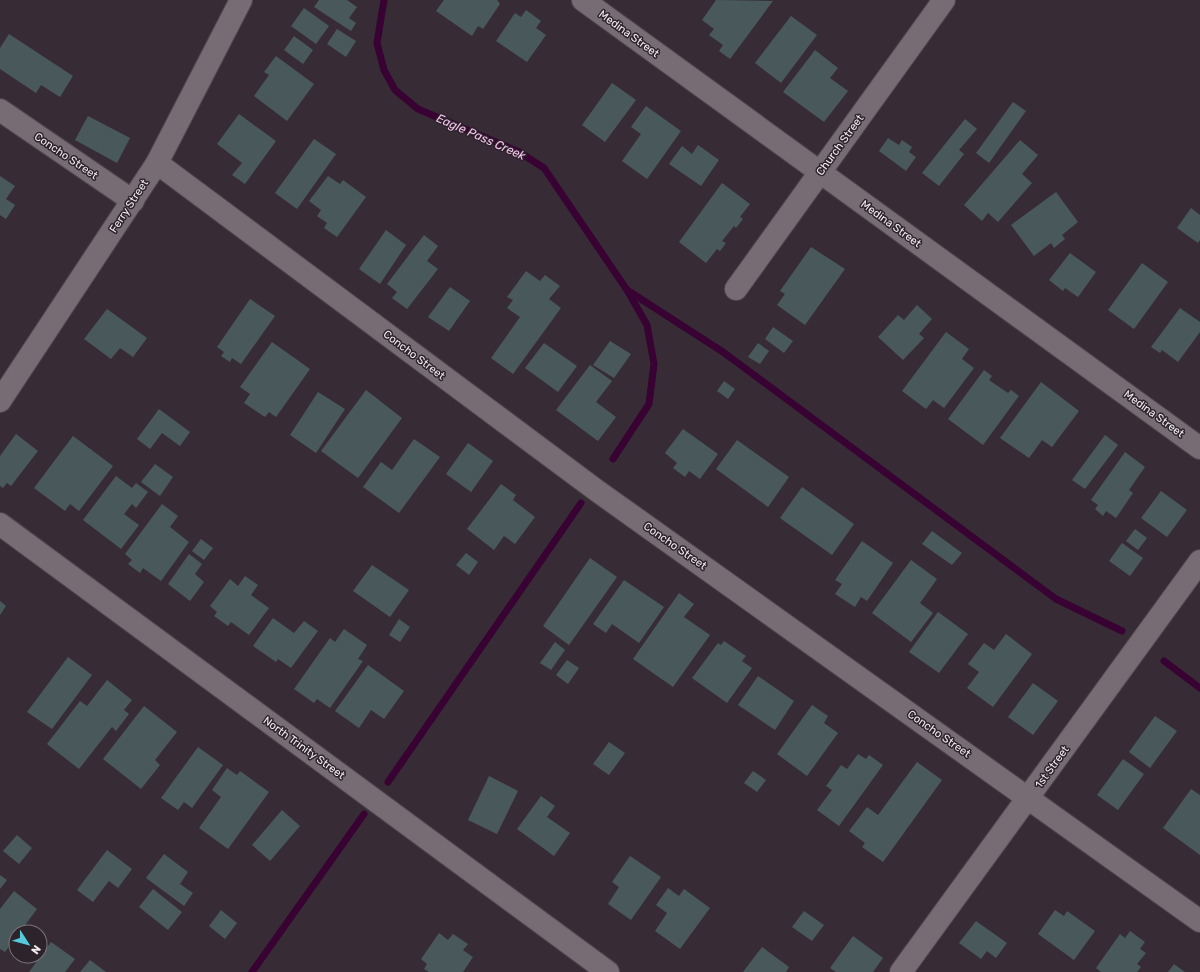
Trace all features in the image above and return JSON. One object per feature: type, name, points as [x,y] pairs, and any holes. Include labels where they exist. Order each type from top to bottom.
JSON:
[{"type":"street","name":"Ferry Street","points":[[0,401],[157,164],[241,0]]},
{"type":"street","name":"Medina Street","points":[[583,0],[1200,448]]},
{"type":"street","name":"Church Street","points":[[736,290],[944,0]]},
{"type":"street","name":"Concho Street","points":[[0,110],[132,201]]},
{"type":"street","name":"Concho Street","points":[[157,164],[596,490],[1200,921]]},
{"type":"street","name":"North Trinity Street","points":[[0,524],[608,972]]},
{"type":"street","name":"1st Street","points":[[901,972],[1200,561]]},
{"type":"building","points":[[319,0],[347,0],[357,7],[349,18],[356,23],[351,31],[314,7]]},
{"type":"building","points":[[444,0],[497,0],[500,4],[483,29],[478,26],[472,36],[436,11]]},
{"type":"building","points":[[716,0],[773,1],[730,59],[719,51],[723,45],[709,35],[714,29],[702,20]]},
{"type":"building","points":[[304,8],[329,26],[316,44],[291,26]]},
{"type":"building","points":[[526,10],[541,21],[536,28],[546,35],[527,62],[496,41],[515,13],[521,17]]},
{"type":"building","points":[[791,16],[817,35],[781,83],[755,63]]},
{"type":"building","points":[[337,29],[356,41],[346,57],[327,44]]},
{"type":"building","points":[[9,34],[73,76],[60,97],[41,85],[36,93],[0,69],[0,48]]},
{"type":"building","points":[[294,36],[313,50],[303,64],[284,50]]},
{"type":"building","points":[[815,50],[838,68],[830,78],[848,91],[824,122],[783,92]]},
{"type":"building","points":[[276,56],[314,84],[287,121],[254,96],[269,75],[264,72]]},
{"type":"building","points":[[612,83],[636,100],[605,142],[582,125]]},
{"type":"building","points":[[1013,102],[1026,111],[989,163],[976,153]]},
{"type":"building","points":[[646,106],[681,131],[647,179],[622,161],[641,134],[631,127]]},
{"type":"building","points":[[239,114],[276,141],[245,184],[232,175],[242,163],[217,144]]},
{"type":"building","points":[[88,116],[130,138],[117,163],[75,140]]},
{"type":"building","points":[[965,119],[977,129],[959,150],[964,154],[939,186],[922,173]]},
{"type":"building","points":[[888,138],[899,145],[902,140],[912,147],[909,152],[916,157],[906,171],[879,151]]},
{"type":"building","points":[[314,139],[336,154],[297,209],[275,193]]},
{"type":"building","points":[[1020,140],[1038,155],[1022,174],[1032,183],[998,222],[988,213],[982,221],[964,205]]},
{"type":"building","points":[[698,145],[719,160],[701,186],[669,164],[682,146],[692,154]]},
{"type":"building","points":[[0,176],[15,186],[6,199],[15,205],[6,219],[0,215]]},
{"type":"building","points":[[328,176],[340,184],[343,180],[366,197],[337,237],[324,228],[327,223],[317,216],[321,210],[309,201]]},
{"type":"building","points":[[722,183],[750,204],[740,217],[743,219],[736,228],[734,226],[722,241],[726,243],[720,251],[717,249],[706,263],[679,242]]},
{"type":"building","points":[[1056,192],[1078,222],[1062,235],[1065,239],[1054,248],[1051,243],[1034,256],[1011,225]]},
{"type":"building","points":[[1191,208],[1200,215],[1200,240],[1198,243],[1177,228]]},
{"type":"building","points":[[386,230],[406,245],[380,284],[359,269]]},
{"type":"building","points":[[424,235],[438,246],[427,261],[438,269],[407,309],[392,298],[397,292],[387,284]]},
{"type":"building","points":[[811,247],[845,269],[805,325],[777,305],[785,294],[780,291]]},
{"type":"building","points":[[1070,253],[1096,272],[1078,297],[1065,288],[1063,291],[1049,280]]},
{"type":"building","points":[[1142,263],[1168,282],[1134,329],[1108,310]]},
{"type":"building","points":[[526,271],[540,281],[545,275],[560,286],[549,299],[561,308],[513,374],[491,358],[520,317],[507,308],[513,300],[507,297]]},
{"type":"building","points":[[450,287],[470,301],[449,331],[428,317]]},
{"type":"building","points":[[250,299],[275,316],[241,364],[232,358],[230,362],[221,356],[224,352],[217,347]]},
{"type":"building","points":[[917,305],[932,319],[919,334],[924,338],[903,360],[878,337],[898,315],[904,320]]},
{"type":"building","points":[[1180,308],[1200,322],[1200,332],[1178,362],[1162,350],[1160,353],[1151,347]]},
{"type":"building","points":[[107,309],[147,338],[133,357],[120,348],[111,359],[84,339]]},
{"type":"building","points":[[773,327],[793,341],[784,353],[765,339]]},
{"type":"building","points":[[946,332],[969,349],[962,359],[974,368],[944,408],[933,400],[926,409],[902,391]]},
{"type":"building","points":[[610,341],[631,354],[614,378],[593,365]]},
{"type":"building","points":[[272,342],[310,369],[276,417],[269,412],[265,417],[244,403],[250,394],[240,387]]},
{"type":"building","points":[[544,343],[577,366],[558,392],[525,368]]},
{"type":"building","points":[[758,343],[769,351],[760,364],[748,357]]},
{"type":"building","points":[[590,365],[612,381],[596,402],[616,417],[598,441],[556,410]]},
{"type":"building","points":[[984,370],[992,376],[989,380],[1008,393],[1011,390],[1019,396],[983,445],[948,419]]},
{"type":"building","points":[[724,381],[735,389],[728,399],[717,391]]},
{"type":"building","points":[[1041,382],[1079,411],[1052,447],[1042,440],[1029,458],[1000,438]]},
{"type":"building","points":[[366,390],[402,418],[358,478],[321,451]]},
{"type":"building","points":[[318,392],[345,409],[316,453],[290,435]]},
{"type":"building","points":[[159,409],[190,432],[180,446],[162,433],[150,449],[137,439]]},
{"type":"building","points":[[683,429],[718,454],[700,479],[689,471],[685,477],[673,468],[677,463],[665,453]]},
{"type":"building","points":[[16,434],[38,451],[11,486],[7,483],[3,488],[0,486],[0,456]]},
{"type":"building","points":[[1105,435],[1118,445],[1085,489],[1072,480]]},
{"type":"building","points":[[73,436],[113,466],[79,511],[70,504],[65,511],[34,488]]},
{"type":"building","points":[[414,439],[440,457],[399,513],[363,487],[381,462],[392,470]]},
{"type":"building","points":[[737,440],[789,477],[768,507],[716,469]]},
{"type":"building","points":[[468,443],[493,461],[471,492],[446,474]]},
{"type":"building","points":[[1125,452],[1145,467],[1129,490],[1133,493],[1116,518],[1106,511],[1103,516],[1095,509],[1098,505],[1091,500]]},
{"type":"building","points":[[155,464],[173,477],[160,496],[141,482]]},
{"type":"building","points":[[116,476],[132,488],[136,483],[148,492],[136,508],[132,504],[124,514],[139,525],[121,549],[83,520]]},
{"type":"building","points":[[501,484],[516,495],[513,500],[535,517],[515,544],[504,536],[494,550],[467,529]]},
{"type":"building","points":[[802,487],[854,524],[832,555],[780,518]]},
{"type":"building","points":[[1161,491],[1187,510],[1167,537],[1141,518]]},
{"type":"building","points":[[162,504],[178,516],[170,527],[189,542],[161,581],[143,568],[140,573],[128,564],[132,560],[125,554]]},
{"type":"building","points":[[1135,529],[1147,538],[1138,550],[1126,541]]},
{"type":"building","points":[[932,531],[962,553],[952,565],[922,544]]},
{"type":"building","points":[[201,539],[213,548],[204,560],[192,551]]},
{"type":"building","points":[[862,541],[893,563],[867,601],[861,597],[855,607],[835,594],[842,584],[835,580]]},
{"type":"building","points":[[1122,543],[1143,558],[1130,576],[1109,561]]},
{"type":"building","points":[[466,553],[478,562],[469,575],[456,565]]},
{"type":"building","points":[[189,554],[202,564],[195,574],[204,582],[190,601],[168,584]]},
{"type":"building","points":[[590,558],[617,577],[569,645],[543,626]]},
{"type":"building","points":[[911,560],[937,579],[920,603],[933,613],[911,642],[872,613]]},
{"type":"building","points":[[372,565],[409,590],[390,617],[353,591]]},
{"type":"building","points":[[245,576],[258,585],[251,595],[269,608],[249,635],[231,622],[228,626],[214,616],[217,612],[210,606],[230,579],[238,586]]},
{"type":"building","points":[[624,580],[664,607],[639,643],[612,624],[606,633],[593,624]]},
{"type":"building","points":[[679,593],[694,604],[684,617],[710,635],[673,687],[633,659]]},
{"type":"building","points":[[0,601],[6,606],[0,615]]},
{"type":"building","points":[[938,612],[968,634],[939,673],[909,652]]},
{"type":"building","points":[[273,618],[294,633],[304,621],[318,631],[291,668],[278,659],[276,662],[253,646]]},
{"type":"building","points":[[399,619],[410,627],[400,642],[389,635]]},
{"type":"building","points":[[344,629],[367,645],[358,659],[363,661],[330,708],[317,699],[314,703],[294,689],[330,638],[335,642]]},
{"type":"building","points":[[1006,634],[1032,654],[993,707],[967,688],[979,672],[968,664],[984,643],[994,650]]},
{"type":"building","points":[[724,641],[746,656],[742,661],[752,668],[727,703],[692,678],[718,643],[721,645]]},
{"type":"building","points":[[555,642],[565,650],[551,670],[540,663]]},
{"type":"building","points":[[68,657],[92,675],[52,729],[27,712]]},
{"type":"building","points":[[567,660],[579,668],[568,684],[556,675]]},
{"type":"building","points":[[368,665],[404,691],[384,719],[371,710],[359,728],[335,711]]},
{"type":"building","points":[[758,676],[794,701],[775,730],[738,705]]},
{"type":"building","points":[[107,680],[132,700],[124,710],[129,714],[116,731],[112,727],[79,769],[47,744],[80,701],[87,706]]},
{"type":"building","points":[[1033,683],[1058,701],[1033,735],[1008,717]]},
{"type":"building","points":[[812,705],[828,716],[824,723],[838,733],[807,776],[777,754]]},
{"type":"building","points":[[144,706],[177,732],[155,760],[160,765],[141,789],[103,759]]},
{"type":"building","points":[[1155,716],[1177,731],[1150,768],[1129,752]]},
{"type":"building","points":[[609,742],[625,753],[609,775],[593,764]]},
{"type":"building","points":[[198,747],[223,765],[192,808],[184,802],[178,810],[161,798]]},
{"type":"building","points":[[858,754],[866,759],[869,755],[883,765],[839,826],[817,810],[832,790],[826,786],[841,765],[847,769]]},
{"type":"building","points":[[1123,759],[1144,774],[1118,810],[1097,795]]},
{"type":"building","points":[[917,762],[942,780],[883,862],[862,847],[865,843],[849,831],[867,807],[878,815]]},
{"type":"building","points":[[227,768],[237,775],[240,771],[269,792],[228,849],[199,828],[221,797],[212,790]]},
{"type":"building","points":[[753,771],[766,780],[757,792],[744,783]]},
{"type":"building","points":[[489,776],[518,791],[497,834],[468,820]]},
{"type":"building","points":[[1191,789],[1200,795],[1200,855],[1163,828]]},
{"type":"building","points":[[541,796],[555,806],[547,817],[570,833],[554,856],[517,829]]},
{"type":"building","points":[[282,810],[300,826],[270,861],[252,845]]},
{"type":"building","points":[[17,835],[32,848],[19,864],[3,851]]},
{"type":"building","points":[[107,850],[132,869],[118,888],[109,881],[93,902],[77,890]]},
{"type":"building","points":[[164,854],[188,872],[180,884],[193,893],[184,906],[146,878]]},
{"type":"building","points":[[630,856],[661,877],[631,920],[608,904],[619,887],[612,882]]},
{"type":"building","points":[[0,875],[7,880],[0,889]]},
{"type":"building","points":[[668,888],[679,896],[684,889],[710,908],[680,949],[655,931],[667,913],[656,905]]},
{"type":"building","points":[[153,889],[182,912],[168,930],[139,907]]},
{"type":"building","points":[[14,891],[37,909],[26,924],[8,924],[8,948],[5,952],[0,949],[0,909]]},
{"type":"building","points":[[221,910],[237,923],[225,939],[209,926]]},
{"type":"building","points":[[1055,910],[1064,916],[1067,911],[1095,931],[1074,960],[1038,934]]},
{"type":"building","points":[[804,911],[824,925],[812,941],[792,927]]},
{"type":"building","points":[[976,921],[1007,943],[996,958],[987,951],[981,959],[959,943]]},
{"type":"building","points":[[1130,931],[1145,942],[1140,949],[1146,953],[1137,964],[1141,967],[1137,972],[1101,972],[1096,968],[1120,934],[1125,938]]},
{"type":"building","points":[[439,933],[448,940],[453,934],[468,944],[463,950],[473,957],[463,972],[429,972],[424,969],[427,964],[421,959]]},
{"type":"building","points":[[853,936],[883,958],[873,972],[836,972],[830,968]]},
{"type":"building","points":[[51,942],[75,959],[65,972],[29,972],[35,964],[48,964],[48,946]]},
{"type":"building","points":[[762,947],[789,967],[786,972],[743,972]]},
{"type":"building","points":[[90,960],[106,972],[80,972]]},
{"type":"building","points":[[1174,964],[1185,972],[1168,972]]},
{"type":"waterway","name":"Eagle Pass Creek","points":[[384,0],[377,43],[384,70],[395,90],[418,109],[519,152],[544,168],[627,290],[647,325],[654,364],[649,404],[613,459]]},
{"type":"waterway","points":[[627,290],[723,352],[1056,599],[1122,631]]},
{"type":"waterway","points":[[388,782],[581,503]]},
{"type":"waterway","points":[[1164,661],[1200,688]]},
{"type":"waterway","points":[[252,972],[364,814]]}]
